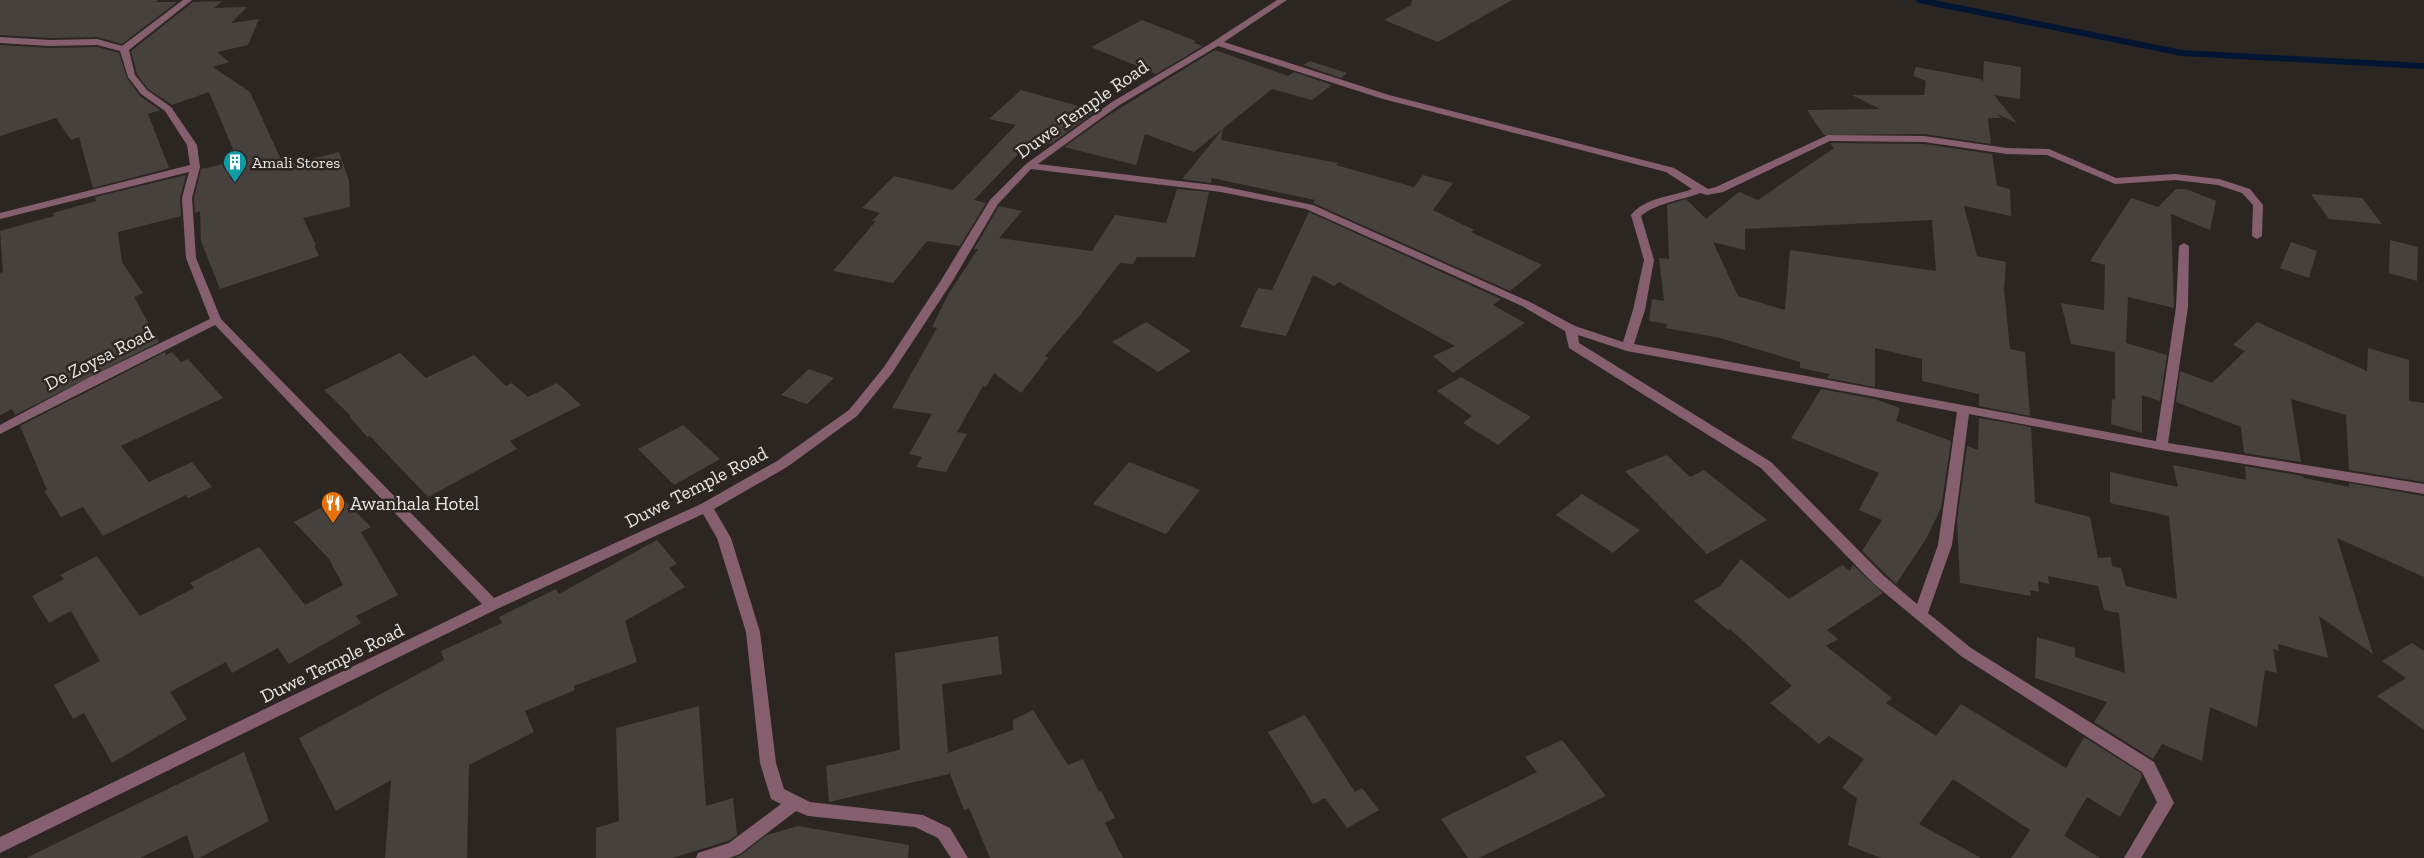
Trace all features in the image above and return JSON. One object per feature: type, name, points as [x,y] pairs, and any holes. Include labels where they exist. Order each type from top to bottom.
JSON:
[{"type":"street","points":[[124,49],[188,0]]},
{"type":"street","name":"Duwe Temple Road","points":[[0,845],[492,605],[706,508],[782,464],[853,413],[888,370],[946,282],[994,202],[1029,166],[1115,104],[1218,43],[1283,0]]},
{"type":"street","points":[[0,40],[50,43],[97,42],[124,49]]},
{"type":"street","points":[[1218,43],[1306,73],[1454,115],[1670,170],[1707,192],[1719,190],[1828,138],[1924,139],[2007,151],[2049,152],[2115,181],[2175,176],[2219,182],[2246,191],[2258,205],[2257,236]]},
{"type":"street","points":[[124,49],[131,75],[144,92],[168,110],[192,145],[195,167],[187,198],[191,258],[216,320],[492,605]]},
{"type":"street","points":[[1029,166],[1221,190],[1309,207],[1526,304],[1571,329],[1627,347],[2161,446],[2424,490]]},
{"type":"street","points":[[0,216],[195,167]]},
{"type":"street","points":[[1627,347],[1639,310],[1648,260],[1636,215],[1648,204],[1678,198],[1700,188]]},
{"type":"street","points":[[2161,446],[2182,307],[2184,246]]},
{"type":"street","name":"De Zoysa Road","points":[[0,430],[94,380],[216,320]]},
{"type":"street","points":[[1571,329],[1573,345],[1766,465],[1879,580],[1920,616],[1966,652],[2148,767],[2166,803],[2132,858]]},
{"type":"street","points":[[1920,616],[1945,544],[1963,410]]},
{"type":"street","points":[[706,508],[724,538],[753,632],[768,763],[777,794],[808,808],[917,820],[944,833],[960,858]]},
{"type":"street","points":[[704,858],[734,849],[795,802]]},
{"type":"building","points":[[0,0],[159,0],[155,2],[177,2],[122,44],[97,37],[50,38],[0,35]]},
{"type":"building","points":[[1412,0],[1512,0],[1438,42],[1384,20],[1411,5]]},
{"type":"building","points":[[222,1],[214,8],[247,7],[231,23],[259,19],[248,45],[217,52],[229,62],[213,67],[250,92],[284,166],[339,152],[349,180],[350,207],[303,218],[316,245],[314,245],[319,256],[220,289],[201,241],[200,211],[195,213],[194,198],[201,169],[238,161],[209,92],[172,105],[148,89],[137,74],[131,51],[193,2]]},
{"type":"building","points":[[1142,20],[1196,41],[1194,43],[1203,46],[1156,74],[1091,47]]},
{"type":"building","points":[[0,45],[50,48],[97,47],[119,53],[127,78],[140,96],[160,110],[148,114],[169,168],[93,188],[79,137],[71,140],[56,118],[0,136]]},
{"type":"building","points":[[1215,50],[1288,76],[1294,72],[1332,85],[1312,100],[1272,89],[1194,152],[1145,134],[1136,165],[1064,147],[1109,115]]},
{"type":"building","points":[[1310,61],[1347,73],[1341,78],[1303,65]]},
{"type":"building","points":[[1984,61],[2021,67],[2020,99],[1994,95],[2017,123],[1997,114],[2001,118],[1988,118],[1991,144],[1924,134],[1824,135],[1807,110],[1880,109],[1852,95],[1924,95],[1926,81],[1913,76],[1916,67],[1981,79],[1983,82]]},
{"type":"building","points":[[1021,90],[1096,111],[1051,144],[1037,140],[1029,148],[1025,147],[974,200],[986,203],[960,246],[927,241],[893,283],[833,271],[876,221],[872,221],[880,213],[862,208],[894,176],[953,190],[1016,125],[989,119]]},
{"type":"building","points":[[1223,129],[1221,140],[1338,163],[1336,165],[1414,187],[1423,175],[1453,183],[1433,210],[1474,230],[1471,232],[1542,265],[1510,291],[1313,203],[1315,200],[1212,178],[1211,183],[1182,179]]},
{"type":"building","points":[[1830,143],[1924,144],[1992,154],[1997,186],[2010,189],[2011,216],[1964,206],[1977,256],[2006,262],[2004,289],[2010,349],[2025,352],[2030,416],[1979,406],[1979,394],[1922,381],[1922,359],[1875,348],[1875,387],[1827,378],[1830,374],[1800,368],[1800,362],[1720,338],[1666,328],[1667,324],[1649,321],[1652,299],[1664,301],[1659,258],[1669,259],[1667,205],[1686,199],[1706,219],[1739,192],[1758,200],[1834,148]],"holes":[[[1932,220],[1936,271],[1790,250],[1785,310],[1738,296],[1713,242],[1745,250],[1745,229]]]},
{"type":"building","points":[[186,175],[180,198],[181,216],[118,232],[122,262],[143,293],[134,297],[159,342],[15,415],[12,409],[0,415],[0,273],[3,272],[0,231],[54,216],[53,213],[96,201],[95,197]]},
{"type":"building","points":[[1177,189],[1209,192],[1195,257],[1137,257],[1133,264],[1120,263],[1077,319],[1045,356],[1048,358],[1021,393],[994,373],[986,387],[983,386],[957,432],[967,434],[946,472],[916,467],[922,457],[909,454],[932,414],[892,408],[937,328],[932,327],[949,293],[978,249],[974,249],[999,206],[1022,211],[999,238],[1092,251],[1115,215],[1166,223]]},
{"type":"building","points":[[2176,189],[2186,189],[2216,201],[2210,230],[2171,214],[2174,308],[2128,297],[2126,343],[2167,355],[2160,401],[2142,395],[2142,433],[2111,424],[2112,399],[2115,400],[2115,352],[2071,344],[2061,303],[2104,310],[2105,265],[2090,261],[2131,198],[2158,207]]},
{"type":"building","points":[[2311,194],[2362,198],[2382,224],[2329,219]]},
{"type":"building","points":[[1309,212],[1501,299],[1493,305],[1525,323],[1453,373],[1433,356],[1455,346],[1339,282],[1334,286],[1313,275],[1286,336],[1240,327],[1258,288],[1272,290]]},
{"type":"building","points":[[2390,240],[2418,247],[2417,281],[2389,273]]},
{"type":"building","points":[[2291,242],[2317,251],[2309,278],[2280,268]]},
{"type":"building","points":[[1146,322],[1191,351],[1158,372],[1112,342]]},
{"type":"building","points":[[2257,322],[2367,371],[2368,348],[2409,360],[2409,401],[2424,403],[2424,482],[2349,470],[2346,415],[2291,399],[2301,462],[2244,453],[2241,427],[2176,402],[2180,371],[2212,383],[2245,351],[2233,345]]},
{"type":"building","points":[[165,352],[166,355],[172,352],[181,362],[188,359],[223,398],[121,446],[149,482],[192,462],[212,487],[188,498],[186,495],[103,536],[83,507],[61,517],[44,491],[47,490],[20,426]]},
{"type":"building","points":[[400,353],[426,378],[474,355],[506,386],[512,383],[528,397],[557,383],[581,405],[510,441],[517,449],[428,497],[370,436],[367,437],[351,416],[324,390]]},
{"type":"building","points":[[809,369],[834,378],[807,404],[781,395]]},
{"type":"building","points":[[1461,377],[1531,417],[1498,445],[1463,423],[1472,416],[1437,391]]},
{"type":"building","points":[[1821,389],[1875,399],[1900,408],[1896,421],[1951,441],[1941,508],[1926,539],[1896,584],[1862,551],[1882,520],[1859,510],[1879,473],[1791,438]]},
{"type":"building","points":[[1979,418],[2031,427],[2035,503],[2090,517],[2098,558],[2111,557],[2112,566],[2121,568],[2126,586],[2177,599],[2169,516],[2110,503],[2110,472],[2178,487],[2173,465],[2246,480],[2245,466],[2303,476],[2304,478],[2349,487],[2349,483],[2424,496],[2424,577],[2337,538],[2373,654],[2319,616],[2328,658],[2278,644],[2279,651],[2273,649],[2277,673],[2265,670],[2257,727],[2210,707],[2202,761],[2162,744],[2153,759],[2094,722],[2107,702],[2035,678],[2037,637],[2075,648],[2075,657],[2125,673],[2119,613],[2104,610],[2098,586],[2048,576],[2049,584],[2038,581],[2039,592],[2030,590],[2031,596],[1960,583],[1957,520],[1967,446],[1978,450]]},
{"type":"building","points":[[683,425],[720,459],[674,485],[638,449]]},
{"type":"building","points":[[1667,455],[1690,477],[1704,470],[1767,520],[1707,554],[1625,471]]},
{"type":"building","points":[[1129,462],[1200,490],[1166,534],[1093,504]]},
{"type":"building","points":[[1582,494],[1640,530],[1613,553],[1556,515]]},
{"type":"building","points":[[341,497],[371,527],[361,532],[398,595],[356,616],[361,623],[289,664],[278,648],[232,673],[226,662],[170,692],[187,719],[112,763],[84,713],[73,719],[54,685],[100,661],[71,611],[49,623],[32,596],[64,579],[60,575],[97,556],[140,616],[194,588],[190,583],[259,547],[305,605],[343,585],[329,559],[294,522]]},
{"type":"building","points":[[657,540],[677,564],[669,568],[685,587],[625,621],[637,662],[574,686],[575,690],[525,711],[534,732],[469,765],[467,858],[385,858],[391,780],[336,811],[299,738],[444,660],[441,651],[502,623],[499,617],[556,589],[559,594]]},
{"type":"building","points":[[1741,559],[1789,599],[1842,565],[1850,571],[1853,565],[1883,593],[1827,630],[1838,639],[1826,646],[1892,698],[1886,703],[1936,736],[1961,704],[2066,768],[2084,737],[2141,773],[2142,777],[2120,817],[2087,797],[2064,836],[2100,858],[2011,858],[2030,830],[1953,779],[1919,824],[1981,858],[1881,858],[1848,845],[1857,798],[1842,788],[1864,759],[1829,736],[1819,744],[1770,703],[1792,686],[1730,629],[1728,630],[1694,601],[1720,586]]},
{"type":"building","points":[[998,636],[1002,674],[942,684],[948,753],[1013,730],[1013,720],[1033,710],[1068,765],[1083,759],[1099,792],[1101,791],[1115,818],[1105,823],[1123,858],[990,858],[969,808],[964,810],[949,771],[949,774],[829,802],[826,766],[900,750],[895,653]]},
{"type":"building","points":[[2412,643],[2424,651],[2424,730],[2377,696],[2406,678],[2382,661]]},
{"type":"building","points":[[699,706],[706,806],[733,798],[737,835],[728,841],[672,858],[596,858],[596,828],[619,821],[616,728]]},
{"type":"building","points":[[1305,715],[1355,792],[1362,788],[1379,810],[1347,828],[1325,798],[1313,804],[1268,732]]},
{"type":"building","points":[[1562,740],[1606,796],[1479,858],[1468,858],[1441,819],[1537,772],[1525,757]]},
{"type":"building","points":[[244,752],[269,821],[199,858],[194,858],[187,835],[140,858],[26,858]]},
{"type":"building","points":[[798,826],[909,845],[908,858],[734,858],[741,855],[767,835]]},
{"type":"waterway","points":[[1919,0],[2182,53],[2424,66]]},
{"type":"place","name":"Amali Stores","points":[[235,183]]},
{"type":"place","name":"Awanhala Hotel","points":[[333,524]]}]
